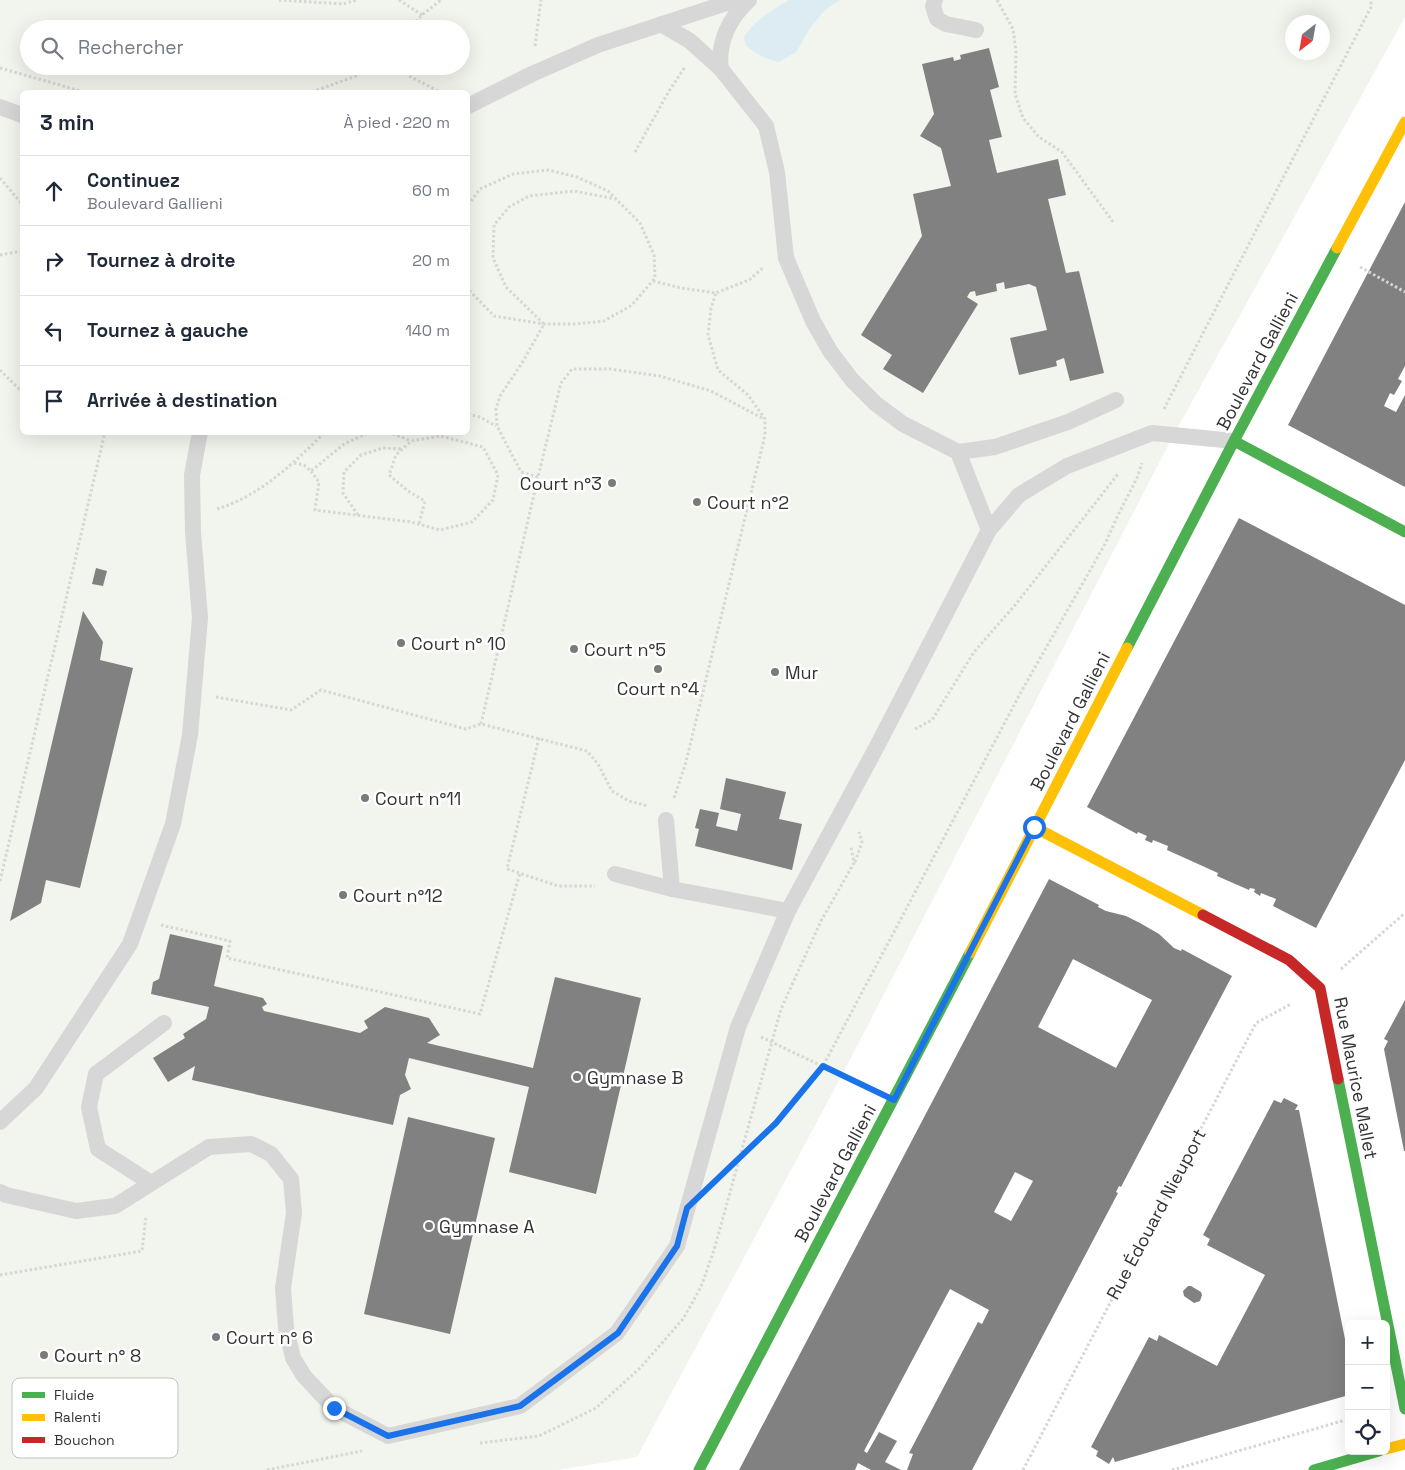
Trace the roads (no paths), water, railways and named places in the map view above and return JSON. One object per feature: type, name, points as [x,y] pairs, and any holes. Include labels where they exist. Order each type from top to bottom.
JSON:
[{"type":"main road","name":"Boulevard Gallieni","points":[[699,1470],[894,1100],[1234,442],[1405,122]]},
{"type":"main road","points":[[1234,442],[1405,532]]},
{"type":"main road","name":"Rue Maurice Mallet","points":[[1034,827],[1289,960],[1320,988],[1405,1409]]},
{"type":"main road","points":[[1390,1448],[1405,1444]]},
{"type":"main road","points":[[1314,1470],[1365,1455]]},
{"type":"lane","points":[[470,105],[532,74],[598,45],[736,0]]},
{"type":"lane","points":[[721,69],[719,55],[726,32],[735,16],[749,0]]},
{"type":"lane","points":[[935,0],[933,6],[937,19],[946,24],[976,30]]},
{"type":"lane","points":[[662,24],[690,41],[721,69],[766,126],[777,172],[786,258],[813,321],[830,351],[852,380],[876,404],[903,424],[958,452],[995,448],[1068,422],[1116,400]]},
{"type":"lane","points":[[0,108],[20,114]]},
{"type":"lane","points":[[0,1192],[76,1211],[115,1206],[208,1147],[251,1144],[270,1154],[290,1179],[294,1213],[283,1288],[286,1328],[293,1358],[304,1376],[334,1408],[388,1436],[520,1406],[618,1333],[677,1246],[738,1026],[788,911],[875,750],[989,530],[1019,495],[1067,466],[1152,433],[1234,442]]},
{"type":"lane","points":[[0,1122],[36,1088],[130,944],[173,824],[190,735],[200,618],[192,517],[192,475],[199,435]]},
{"type":"lane","points":[[958,452],[989,530]]},
{"type":"lane","points":[[666,820],[672,889]]},
{"type":"lane","points":[[615,874],[672,889],[788,911]]},
{"type":"lane","points":[[151,1184],[98,1149],[89,1107],[96,1074],[164,1023]]},
{"type":"place","name":"Court n°3","points":[[612,483]]},
{"type":"place","name":"Court n°2","points":[[697,502]]},
{"type":"place","name":"Court n° 10","points":[[401,643]]},
{"type":"place","name":"Court n°5","points":[[574,649]]},
{"type":"place","name":"Court n°4","points":[[658,669]]},
{"type":"place","name":"Mur","points":[[775,672]]},
{"type":"place","name":"Court n°11","points":[[365,798]]},
{"type":"place","name":"Court n°12","points":[[343,895]]},
{"type":"place","name":"Gymnase B","points":[[577,1077]]},
{"type":"place","name":"Gymnase A","points":[[429,1226]]},
{"type":"place","name":"Court n° 6","points":[[216,1337]]},
{"type":"place","name":"Court n° 8","points":[[44,1355]]}]
